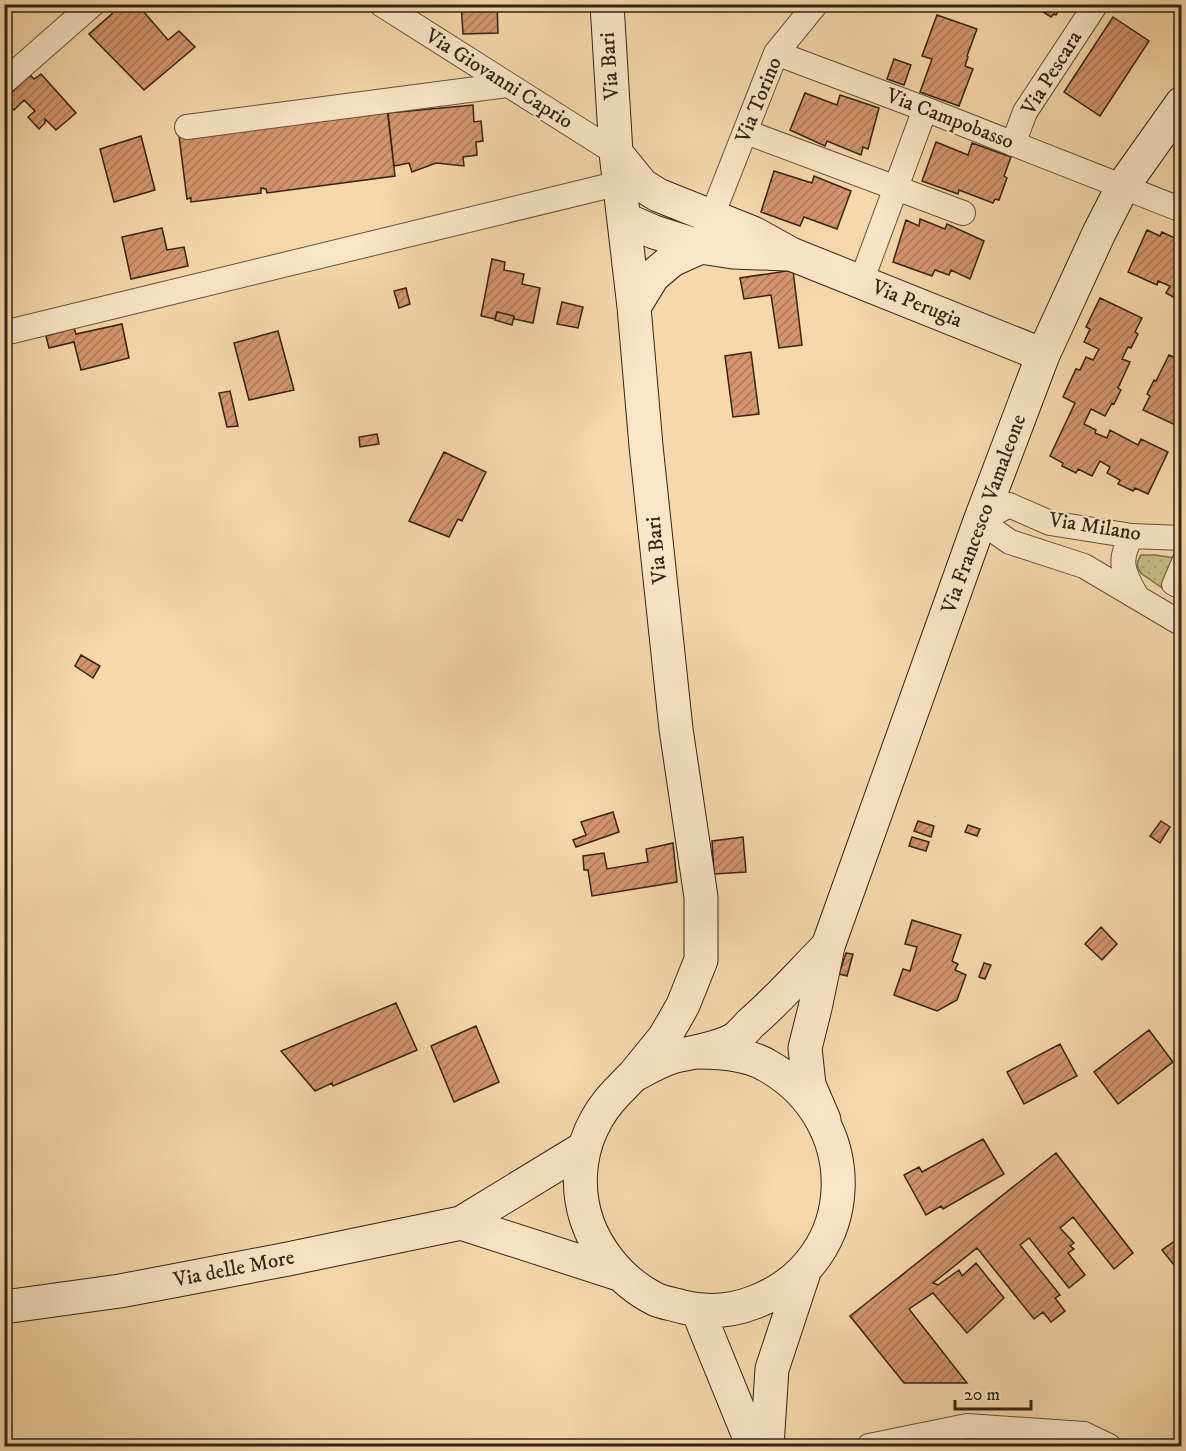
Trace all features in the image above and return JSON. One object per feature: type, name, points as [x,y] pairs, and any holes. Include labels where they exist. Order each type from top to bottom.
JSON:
[{"type":"main road","name":"Via Bari","points":[[606,4],[626,174],[624,219],[676,729],[701,897],[701,960],[674,1021],[664,1038],[633,1076]]},
{"type":"main road","name":"Via Francesco Vamaleone","points":[[806,1269],[828,1236],[838,1198],[837,1157],[809,1085],[805,1048],[828,946],[980,521],[1043,355],[1123,186],[1182,103]]},
{"type":"main road","points":[[626,174],[658,195],[678,204],[706,232]]},
{"type":"main road","points":[[624,219],[678,204]]},
{"type":"main road","points":[[624,219],[654,232],[706,232]]},
{"type":"main road","points":[[634,308],[653,276],[706,232]]},
{"type":"main road","name":"Via Perugia","points":[[706,232],[752,254],[791,254],[1043,355]]},
{"type":"main road","points":[[699,1052],[733,1040],[785,992],[828,946]]},
{"type":"main road","points":[[619,1274],[598,1247],[584,1215],[580,1182],[584,1148],[602,1107],[633,1076],[673,1056],[699,1052],[724,1052],[764,1064],[798,1087],[824,1120]]},
{"type":"main road","points":[[461,1223],[584,1148]]},
{"type":"main road","points":[[461,1223],[619,1274],[656,1299],[698,1311],[738,1308],[765,1298],[775,1294],[806,1269]]},
{"type":"main road","name":"Via delle More","points":[[4,1307],[165,1282],[461,1223]]},
{"type":"main road","points":[[767,1446],[772,1369],[806,1269]]},
{"type":"main road","points":[[698,1311],[753,1446]]},
{"type":"street","points":[[4,82],[93,4]]},
{"type":"street","name":"Via Giovanni Caprio","points":[[381,4],[507,85],[626,174]]},
{"type":"street","name":"Via Torino","points":[[706,232],[776,53],[816,4]]},
{"type":"street","name":"Via Pescara","points":[[1013,144],[1025,112],[1096,4]]},
{"type":"street","name":"Via Campobasso","points":[[776,53],[1182,210]]},
{"type":"street","points":[[187,127],[507,85]]},
{"type":"street","points":[[861,282],[925,109]]},
{"type":"street","points":[[746,132],[963,213]]},
{"type":"street","points":[[678,204],[705,191],[731,170]]},
{"type":"street","points":[[4,333],[626,174]]},
{"type":"street","name":"Via Milano","points":[[980,521],[1009,505],[1050,523],[1132,536],[1182,538]]},
{"type":"street","points":[[980,521],[1010,542],[1084,566],[1182,624]]},
{"type":"street","points":[[1132,536],[1123,551],[1124,574],[1136,595]]},
{"type":"street","points":[[1182,559],[1171,585],[1182,591]]},
{"type":"street","points":[[869,1446],[967,1426],[1084,1434],[1109,1446]]},
{"type":"shaded area","points":[[1141,555],[1181,559],[1181,601],[1142,574],[1137,565]]},
{"type":"building","points":[[123,4],[137,4],[168,40],[179,31],[195,47],[144,90],[89,34]]},
{"type":"building","points":[[461,4],[497,4],[498,33],[463,34]]},
{"type":"building","points":[[1031,4],[1062,4],[1056,15],[1051,17]]},
{"type":"building","points":[[937,15],[977,29],[965,66],[973,69],[959,106],[920,92],[932,59],[922,56]]},
{"type":"building","points":[[1113,17],[1149,41],[1100,116],[1064,92]]},
{"type":"building","points":[[894,59],[911,65],[904,85],[887,79]]},
{"type":"building","points":[[41,74],[76,113],[56,130],[45,119],[45,123],[39,129],[28,117],[35,111],[24,100],[14,110],[4,100],[30,75],[34,79]]},
{"type":"building","points":[[805,93],[837,105],[840,95],[879,108],[868,149],[863,147],[861,155],[827,141],[825,146],[790,130]]},
{"type":"building","points":[[473,105],[474,122],[481,121],[483,141],[476,142],[477,155],[463,157],[464,166],[436,163],[412,172],[409,163],[394,166],[388,113]]},
{"type":"building","points":[[387,108],[395,176],[267,193],[266,189],[261,188],[261,193],[191,202],[191,198],[187,199],[179,136]]},
{"type":"building","points":[[141,136],[155,190],[114,202],[100,149]]},
{"type":"building","points":[[936,142],[968,155],[972,143],[1011,157],[999,200],[995,199],[993,203],[959,190],[958,194],[922,181]]},
{"type":"building","points":[[774,171],[812,183],[814,176],[851,191],[837,229],[804,217],[800,226],[761,212]]},
{"type":"building","points":[[920,219],[945,229],[947,224],[984,241],[970,279],[951,270],[949,275],[935,270],[932,276],[893,262],[906,220],[919,226]]},
{"type":"building","points":[[162,228],[167,250],[184,247],[188,266],[131,279],[122,237]]},
{"type":"building","points":[[1147,230],[1160,236],[1162,232],[1177,239],[1175,243],[1182,247],[1182,302],[1166,293],[1170,286],[1158,281],[1157,285],[1128,272]]},
{"type":"building","points":[[492,259],[505,262],[504,270],[524,274],[522,284],[540,288],[533,323],[497,312],[495,319],[481,316]]},
{"type":"building","points":[[793,270],[802,345],[779,348],[771,295],[744,299],[740,278]]},
{"type":"building","points":[[406,288],[410,304],[399,308],[394,291]]},
{"type":"building","points":[[1100,298],[1142,318],[1135,332],[1138,334],[1122,359],[1130,362],[1118,388],[1121,390],[1114,404],[1112,403],[1105,416],[1091,409],[1084,424],[1096,430],[1095,433],[1107,438],[1110,430],[1138,445],[1141,439],[1168,452],[1148,494],[1135,488],[1133,491],[1118,484],[1120,480],[1107,473],[1110,467],[1100,461],[1092,476],[1078,469],[1076,473],[1062,466],[1063,463],[1050,456],[1075,403],[1063,397],[1076,369],[1080,370],[1086,357],[1093,360],[1099,349],[1084,342],[1090,329],[1086,327]]},
{"type":"building","points":[[562,302],[583,307],[578,328],[557,324]]},
{"type":"building","points":[[497,312],[514,316],[512,325],[495,320]]},
{"type":"building","points":[[122,324],[129,358],[81,370],[74,342],[49,348],[46,336],[74,328],[76,334]]},
{"type":"building","points":[[278,331],[294,390],[249,400],[234,343]]},
{"type":"building","points":[[1182,338],[1182,428],[1143,410],[1154,380],[1156,381],[1169,355],[1176,358],[1181,347],[1178,345]]},
{"type":"building","points":[[751,352],[759,414],[733,417],[725,356]]},
{"type":"building","points":[[230,391],[238,426],[227,427],[219,393]]},
{"type":"building","points":[[377,434],[379,444],[360,447],[359,437]]},
{"type":"building","points":[[444,452],[486,472],[462,521],[458,519],[449,537],[409,521]]},
{"type":"building","points":[[81,655],[100,666],[93,678],[75,666]]},
{"type":"building","points":[[613,812],[619,832],[576,847],[573,840],[586,835],[581,822]]},
{"type":"building","points":[[918,821],[934,826],[931,837],[914,831]]},
{"type":"building","points":[[1161,821],[1170,827],[1160,843],[1150,836]]},
{"type":"building","points":[[968,825],[980,829],[977,836],[965,832]]},
{"type":"building","points":[[743,837],[746,872],[714,874],[712,841]]},
{"type":"building","points":[[912,837],[929,842],[926,851],[909,846]]},
{"type":"building","points":[[673,843],[677,882],[592,896],[588,870],[584,870],[583,856],[604,853],[607,869],[648,862],[646,849]]},
{"type":"building","points":[[912,920],[961,935],[952,961],[958,964],[955,970],[966,975],[957,1000],[937,1011],[894,995],[903,969],[910,971],[917,947],[905,944]]},
{"type":"building","points":[[1101,927],[1117,944],[1102,960],[1085,944]]},
{"type":"building","points":[[846,953],[853,954],[847,976],[839,974]]},
{"type":"building","points":[[984,963],[991,965],[985,979],[979,977]]},
{"type":"building","points":[[396,1003],[417,1050],[333,1086],[332,1083],[315,1091],[281,1051]]},
{"type":"building","points":[[476,1026],[499,1082],[454,1102],[431,1046]]},
{"type":"building","points":[[1149,1030],[1173,1062],[1118,1104],[1094,1072]]},
{"type":"building","points":[[1060,1044],[1077,1076],[1024,1104],[1007,1072]]},
{"type":"building","points":[[983,1139],[1004,1174],[943,1209],[941,1206],[926,1215],[904,1175],[919,1167],[922,1172]]},
{"type":"building","points":[[1056,1153],[1133,1253],[1114,1269],[1073,1217],[1060,1228],[1074,1243],[1070,1246],[1074,1249],[1068,1253],[1085,1275],[1069,1288],[1029,1238],[1020,1245],[1060,1295],[1055,1298],[1065,1311],[1051,1322],[1043,1312],[1034,1319],[977,1248],[933,1283],[938,1285],[959,1270],[962,1276],[976,1263],[1004,1298],[967,1333],[933,1293],[909,1309],[967,1383],[904,1383],[850,1316]]},
{"type":"building","points":[[1182,1236],[1182,1275],[1162,1250]]}]
